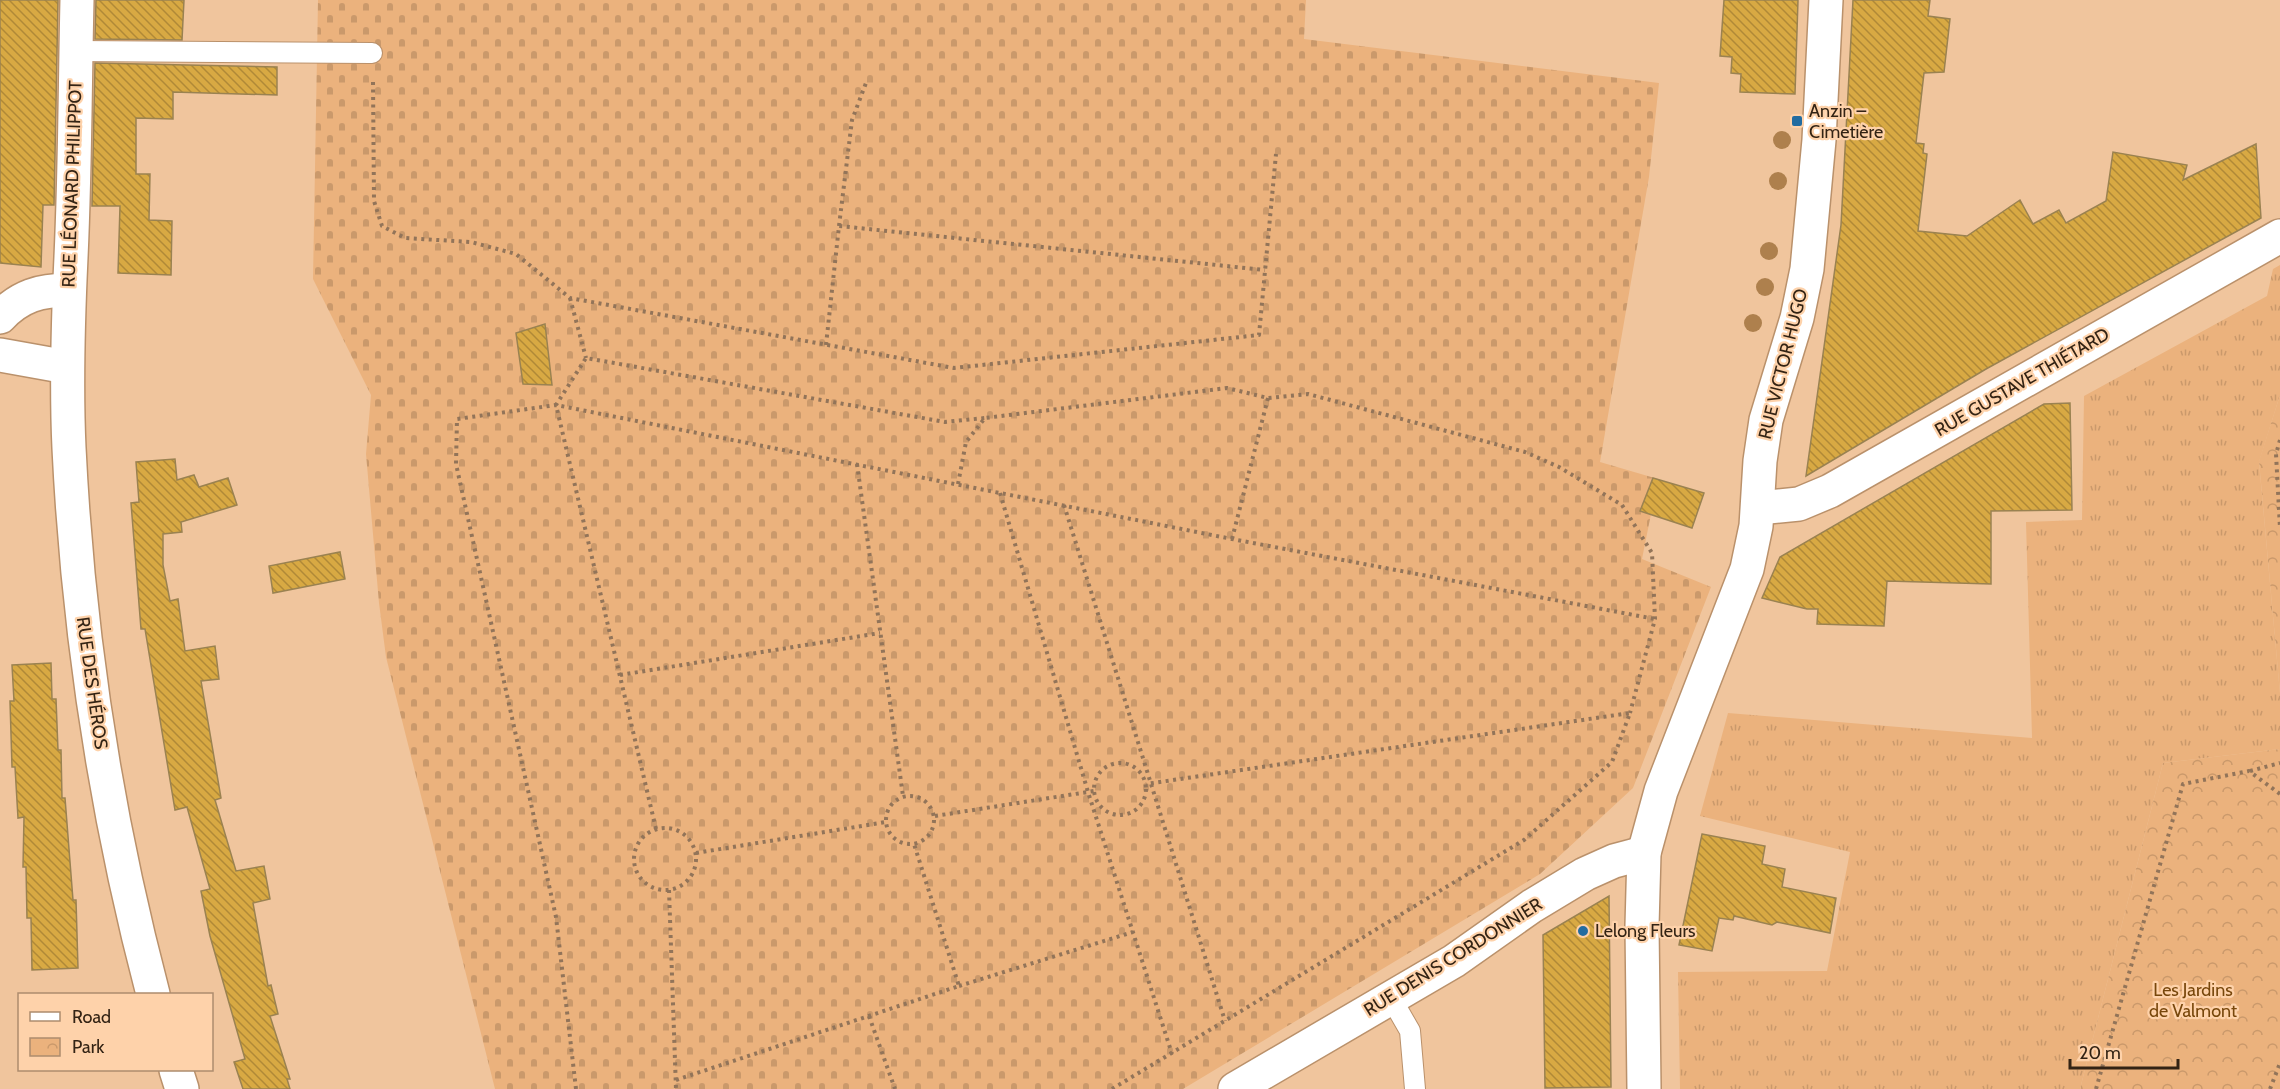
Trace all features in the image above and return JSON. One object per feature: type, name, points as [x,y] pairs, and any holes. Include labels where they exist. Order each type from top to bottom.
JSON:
[{"type":"street","name":"RUE LÉONARD PHILIPPOT","points":[[67,367],[77,0]]},
{"type":"street","name":"RUE VICTOR HUGO","points":[[1644,1089],[1642,926],[1644,853],[1661,791],[1747,569],[1753,548],[1758,508],[1760,460],[1766,420],[1797,318],[1807,268],[1819,140],[1826,0]]},
{"type":"street","name":"RUE GUSTAVE THIÉTARD","points":[[1758,508],[1799,504],[1830,491],[2280,236]]},
{"type":"street","points":[[0,317],[12,306],[33,294],[69,290]]},
{"type":"street","points":[[0,355],[67,367]]},
{"type":"street","name":"RUE DES HÉROS","points":[[67,367],[72,495],[89,670],[110,803],[135,925],[153,993]]},
{"type":"street","name":"RUE DENIS CORDONNIER","points":[[1235,1089],[1454,961],[1532,906],[1585,874],[1614,861],[1644,853]]},
{"type":"street","points":[[176,1071],[182,1089]]},
{"type":"lane","points":[[76,51],[372,53]]},
{"type":"lane","points":[[1391,998],[1410,1031],[1415,1089]]},
{"type":"path","points":[[372,53],[374,201],[382,226],[405,238],[471,242],[516,254],[570,298],[954,368],[1259,334],[1276,154]]},
{"type":"path","points":[[826,345],[852,120],[867,82]]},
{"type":"path","points":[[839,226],[1265,270]]},
{"type":"path","points":[[570,298],[586,358],[556,405],[657,829]]},
{"type":"path","points":[[586,358],[945,422],[1227,387],[1268,398],[1308,394],[1525,452],[1559,467],[1622,505],[1652,553],[1655,619],[1630,713],[1612,762],[1524,840],[1112,1089]]},
{"type":"path","points":[[1232,539],[1268,398]]},
{"type":"path","points":[[576,1089],[556,917],[456,464],[457,419],[556,405],[1232,539],[1655,619]]},
{"type":"path","points":[[958,484],[966,442],[985,418]]},
{"type":"path","points":[[2280,440],[2276,454],[2280,528]]},
{"type":"path","points":[[857,464],[903,796]]},
{"type":"path","points":[[1000,493],[1088,792],[1172,1054]]},
{"type":"path","points":[[1064,505],[1148,783],[1225,1021]]},
{"type":"path","points":[[620,675],[880,633]]},
{"type":"path","points":[[1148,783],[1630,713]]},
{"type":"path","points":[[2096,1089],[2183,783],[2280,763]]},
{"type":"path","points":[[1112,764],[1130,764],[1148,783],[1144,800],[1139,807],[1123,815],[1107,812],[1096,799],[1094,791],[1098,774],[1112,764]]},
{"type":"path","points":[[2249,771],[2280,794]]},
{"type":"path","points":[[935,816],[1094,791]]},
{"type":"path","points":[[911,795],[920,797],[932,808],[935,816],[935,824],[927,838],[914,844],[898,842],[888,830],[886,822],[886,814],[895,800],[911,795]]},
{"type":"path","points":[[696,853],[886,822]]},
{"type":"path","points":[[667,828],[685,835],[696,853],[693,873],[687,881],[669,890],[649,885],[642,878],[634,860],[640,841],[648,833],[657,829],[667,828]]},
{"type":"path","points":[[914,844],[959,986]]},
{"type":"path","points":[[669,890],[676,1089]]},
{"type":"path","points":[[676,1080],[959,986],[1132,932]]},
{"type":"path","points":[[870,1016],[896,1089]]},
{"type":"path","points":[[2270,1089],[2280,1063]]},
{"type":"green space","points":[[318,0],[1306,0],[1304,39],[1659,83],[1649,177],[1600,462],[1658,479],[1642,559],[1711,587],[1633,788],[1540,874],[1183,1089],[495,1089],[386,657],[366,454],[371,395],[313,279]]},
{"type":"green space","points":[[2280,265],[2280,395],[2259,462],[2280,693],[2280,749],[2163,763],[2080,1089],[1680,1089],[1678,972],[1827,971],[1850,852],[1700,816],[1728,713],[2032,738],[2026,522],[2082,520],[2084,396],[2267,296],[2273,269]]},
{"type":"green space","points":[[2280,395],[2280,693],[2259,461]]},
{"type":"green space","name":"Les Jardins de Valmont","points":[[2280,749],[2280,1089],[2080,1089],[2163,763]]},
{"type":"building","points":[[0,0],[58,0],[54,205],[43,205],[41,267],[0,263]]},
{"type":"building","points":[[96,0],[184,0],[182,40],[95,39]]},
{"type":"building","points":[[1724,0],[1798,0],[1795,94],[1740,92],[1741,74],[1731,73],[1732,57],[1720,56]]},
{"type":"building","points":[[1853,0],[1930,0],[1928,16],[1950,19],[1944,72],[1924,73],[1916,143],[1924,144],[1923,153],[1927,154],[1918,231],[1967,236],[2020,200],[2033,224],[2059,210],[2066,223],[2106,201],[2113,152],[2187,165],[2183,180],[2256,144],[2261,218],[1986,369],[1806,476],[1841,225]]},
{"type":"building","points":[[95,63],[277,67],[277,95],[173,92],[173,119],[136,118],[136,174],[150,174],[149,220],[172,221],[171,275],[118,273],[120,206],[92,206]]},
{"type":"building","points":[[545,324],[552,385],[523,384],[516,333]]},
{"type":"building","points":[[2070,403],[2072,510],[1991,511],[1991,584],[1887,581],[1884,626],[1817,624],[1818,609],[1807,609],[1762,598],[1780,557],[2044,404]]},
{"type":"building","points":[[175,459],[177,480],[194,475],[199,487],[228,478],[237,505],[181,522],[182,532],[163,534],[163,565],[170,601],[178,599],[185,651],[215,646],[219,679],[201,681],[221,798],[215,800],[236,871],[264,866],[270,899],[253,903],[268,986],[271,985],[278,1014],[270,1016],[290,1079],[287,1079],[290,1089],[243,1089],[234,1062],[245,1059],[210,936],[201,891],[210,889],[187,807],[175,810],[145,629],[141,629],[131,503],[139,502],[136,462]]},
{"type":"building","points":[[1653,478],[1704,493],[1692,528],[1640,511]]},
{"type":"building","points":[[340,552],[345,579],[273,593],[269,566]]},
{"type":"building","points":[[51,663],[52,699],[56,699],[58,750],[61,750],[62,798],[65,798],[73,900],[76,900],[78,968],[32,970],[31,918],[27,918],[26,867],[23,867],[24,817],[18,818],[15,767],[12,767],[10,701],[14,701],[12,665]]},
{"type":"building","points":[[1702,834],[1765,846],[1762,864],[1785,869],[1782,887],[1836,898],[1830,933],[1777,922],[1772,925],[1734,916],[1733,920],[1719,918],[1712,951],[1679,945]]},
{"type":"building","points":[[1609,896],[1611,1087],[1545,1088],[1543,935]]},
{"type":"place","name":"Anzin – Cimetière","points":[[1797,121]]},
{"type":"place","name":"Lelong Fleurs","points":[[1583,931]]}]
